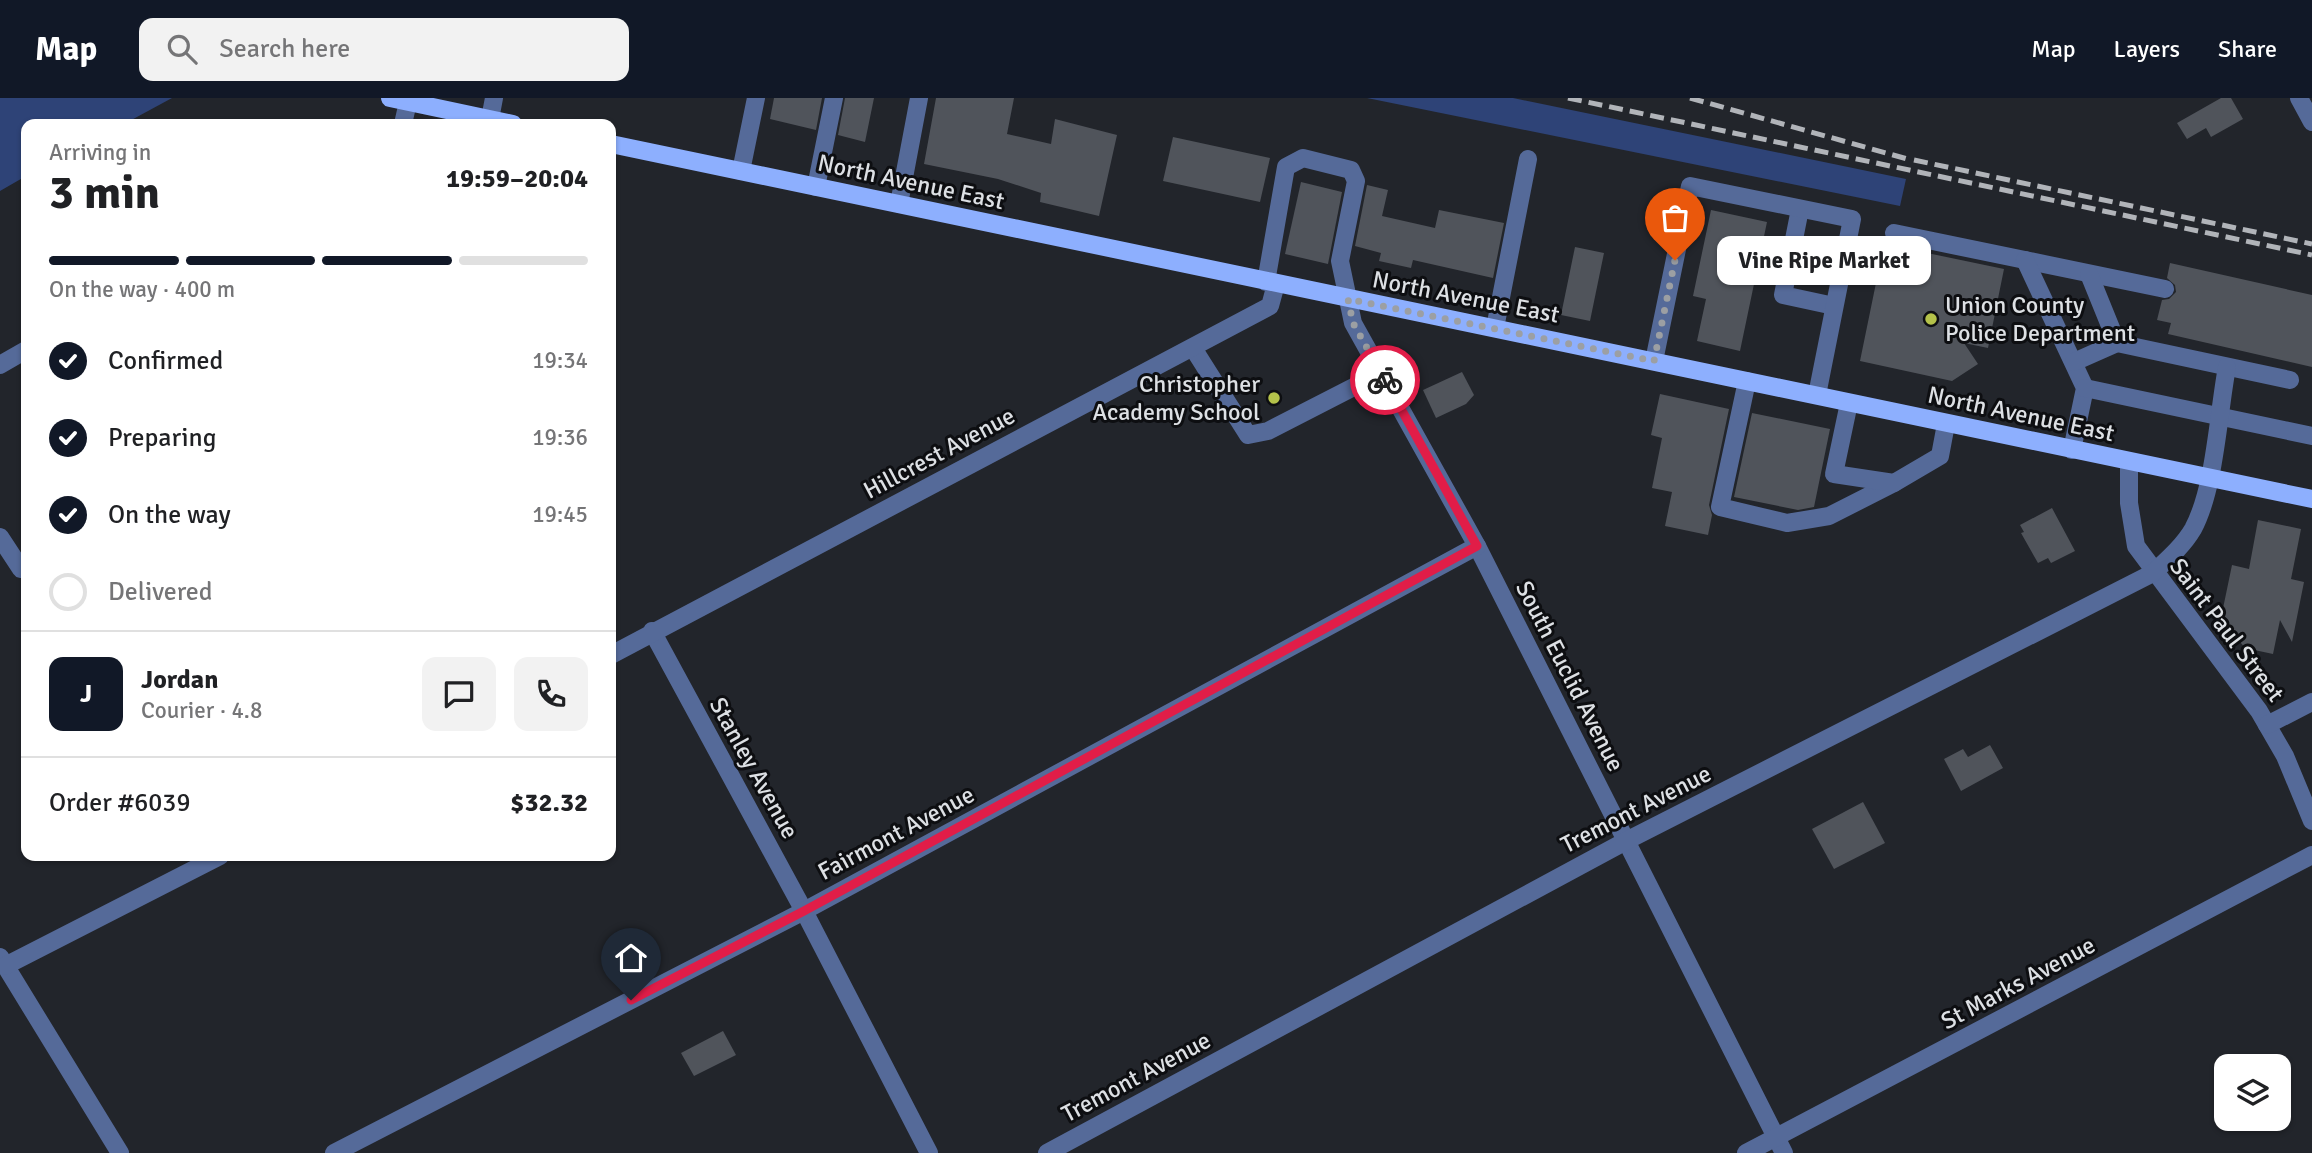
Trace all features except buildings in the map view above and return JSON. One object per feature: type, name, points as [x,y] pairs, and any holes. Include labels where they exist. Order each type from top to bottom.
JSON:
[{"type":"main road","points":[[390,98],[490,119]]},
{"type":"main road","name":"North Avenue East","points":[[616,145],[2312,499]]},
{"type":"street","points":[[490,119],[494,98]]},
{"type":"street","points":[[741,171],[757,98]]},
{"type":"street","points":[[816,187],[834,98]]},
{"type":"street","points":[[899,204],[919,98]]},
{"type":"street","points":[[2299,98],[2312,122]]},
{"type":"street","points":[[405,119],[408,102]]},
{"type":"street","name":"South Euclid Avenue","points":[[1271,283],[1286,167],[1303,158],[1351,170],[1356,181],[1340,261],[1353,323],[1477,546],[1780,1145]]},
{"type":"street","points":[[1494,328],[1528,159]]},
{"type":"street","points":[[1654,361],[1690,186],[1852,219],[1817,396]]},
{"type":"street","points":[[1800,209],[1783,295],[1834,306]]},
{"type":"street","points":[[1894,233],[2165,289]]},
{"type":"street","points":[[2025,260],[2085,388],[2072,450]]},
{"type":"street","points":[[2088,274],[2117,343]]},
{"type":"street","name":"Hillcrest Avenue","points":[[616,650],[1270,306],[1271,283]]},
{"type":"street","points":[[2074,362],[2117,343],[2290,380]]},
{"type":"street","points":[[1193,348],[1248,435],[1268,431],[1381,373]]},
{"type":"street","points":[[0,365],[21,353]]},
{"type":"street","name":"Tremont Avenue","points":[[1046,1153],[1626,841],[2153,573],[2178,549],[2193,529],[2210,478],[2217,416],[2227,367]]},
{"type":"street","points":[[1747,381],[1720,507],[1787,523],[1829,516],[1940,456],[1946,424]]},
{"type":"street","points":[[2085,388],[2312,436]]},
{"type":"street","points":[[1849,403],[1834,474],[1894,483]]},
{"type":"street","name":"Saint Paul Street","points":[[2129,462],[2136,546],[2153,573],[2267,725],[2285,756],[2312,821]]},
{"type":"street","points":[[0,537],[20,569]]},
{"type":"street","name":"Fairmont Avenue","points":[[334,1153],[804,911],[1477,546]]},
{"type":"street","name":"Stanley Avenue","points":[[652,631],[804,911],[929,1153]]},
{"type":"street","points":[[2267,725],[2312,702]]},
{"type":"street","name":"St Marks Avenue","points":[[1746,1153],[1780,1145],[2312,855]]},
{"type":"street","points":[[120,1153],[3,962],[210,861]]},
{"type":"shaded area","points":[[0,98],[172,98],[133,119],[21,119],[21,179],[0,191]]},
{"type":"shaded area","points":[[1367,98],[1513,98],[1906,179],[1900,206]]},
{"type":"railway","points":[[1568,98],[2312,255]]},
{"type":"railway","points":[[1690,98],[1911,160]]},
{"type":"railway","points":[[1914,160],[2312,244]]},
{"type":"way so far","points":[[1385,380],[1353,323],[1348,299],[1654,361],[1675,260]]},
{"type":"place","name":"Vine Ripe Market","points":[[1675,260]]},
{"type":"place","name":"Union County Police Department","points":[[1931,319]]},
{"type":"place","name":"Christopher Academy School","points":[[1274,398]]},
{"type":"route","points":[[631,1000],[804,911],[1477,546],[1385,380]]}]
